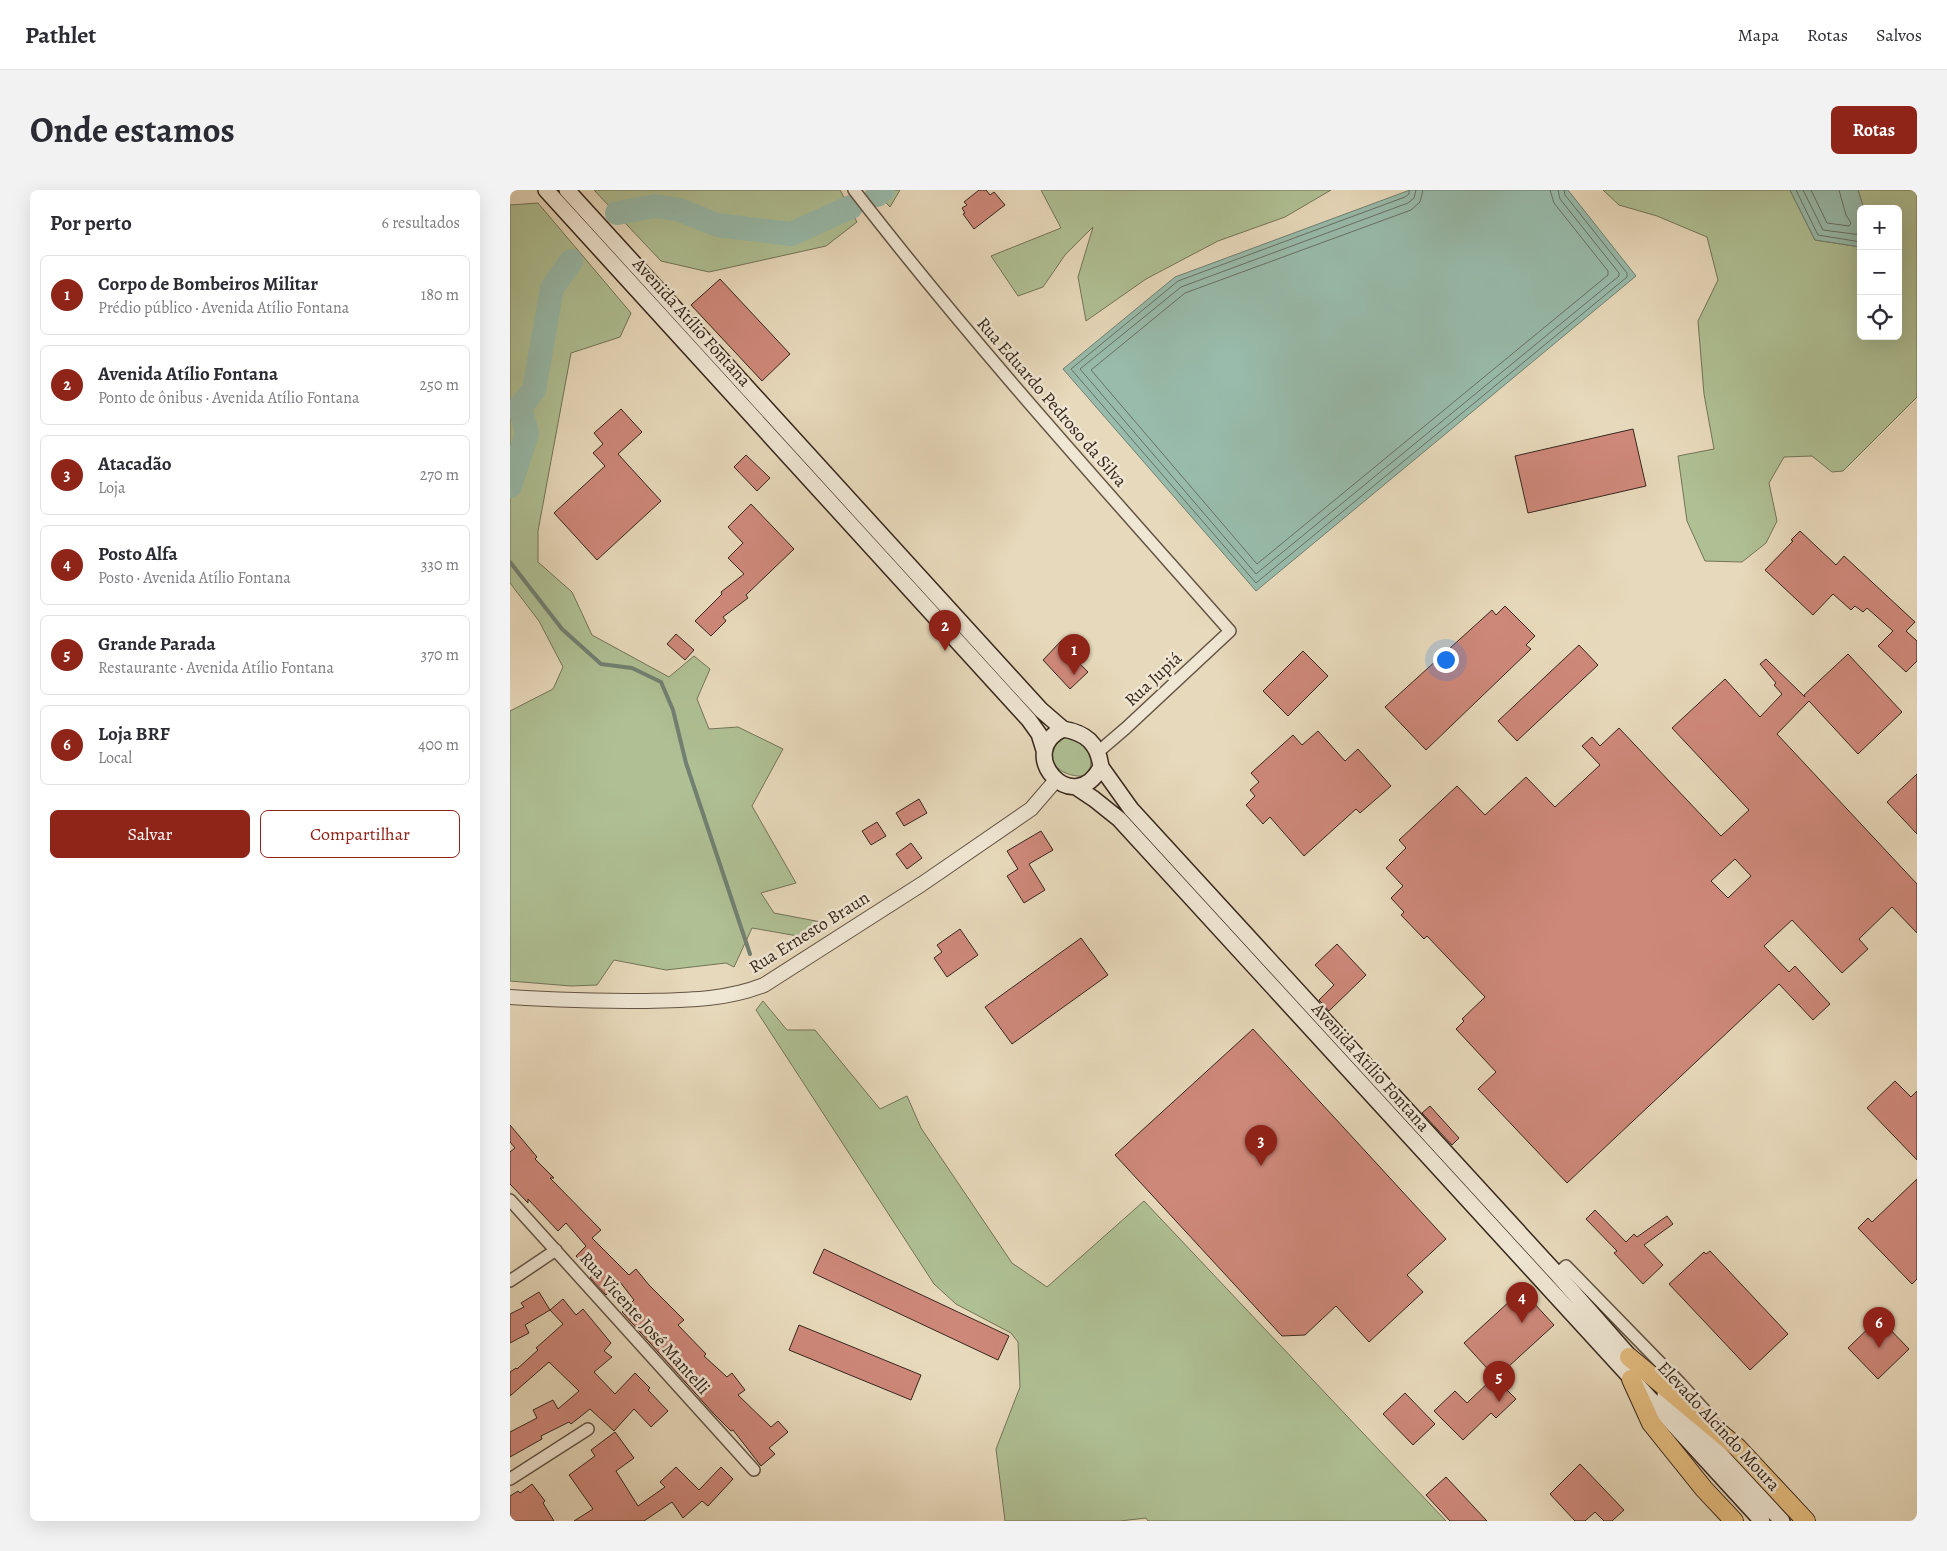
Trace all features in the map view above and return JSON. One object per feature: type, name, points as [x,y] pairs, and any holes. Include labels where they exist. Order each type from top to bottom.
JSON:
[{"type":"highway","points":[[1629,1357],[1738,1448],[1806,1521]]},
{"type":"highway","points":[[1631,1380],[1651,1423],[1704,1489],[1734,1521]]},
{"type":"main road","name":"Avenida Atílio Fontana","points":[[546,190],[1029,720],[1039,734],[1044,750]]},
{"type":"main road","name":"Avenida Atílio Fontana","points":[[567,190],[1041,710],[1063,729]]},
{"type":"main road","points":[[1063,729],[1076,731],[1086,737],[1098,752],[1101,767],[1096,777],[1087,784],[1076,787],[1065,785],[1056,780],[1048,771],[1044,761],[1044,750],[1048,740],[1054,733],[1063,729]]},
{"type":"main road","name":"Avenida Atílio Fontana","points":[[1101,767],[1138,816],[1561,1270],[1629,1357]]},
{"type":"main road","name":"Avenida Atílio Fontana","points":[[1076,787],[1094,798],[1119,819],[1631,1380]]},
{"type":"main road","name":"Elevado Alcindo Moura","points":[[1629,1357],[1782,1521]]},
{"type":"main road","name":"Elevado Alcindo Moura","points":[[1631,1380],[1762,1521]]},
{"type":"street","name":"Rua Eduardo Pedroso da Silva","points":[[854,190],[917,272],[1072,453],[1230,631]]},
{"type":"street","name":"Rua Jupiá","points":[[1098,752],[1230,631]]},
{"type":"street","name":"Rua Ernesto Braun","points":[[510,997],[587,1002],[693,1000],[722,997],[758,987],[922,884],[1031,809],[1056,780]]},
{"type":"street","name":"Rua Vicente José Mantelli","points":[[510,1200],[754,1470]]},
{"type":"street","points":[[510,1281],[556,1250]]},
{"type":"street","points":[[1561,1270],[1680,1383],[1738,1448]]},
{"type":"street","points":[[510,1479],[588,1429]]},
{"type":"shaded area","points":[[594,190],[840,190],[857,222],[826,246],[709,272],[661,261]]},
{"type":"shaded area","points":[[874,190],[900,190],[890,207]]},
{"type":"shaded area","points":[[1041,190],[1331,190],[1285,217],[1218,241],[1146,279],[1086,321],[1078,277],[1093,227],[1065,255],[1043,287],[1018,296],[991,256],[1061,228]]},
{"type":"shaded area","points":[[1603,190],[1790,190],[1815,240],[1857,246],[1857,340],[1902,340],[1902,205],[1863,205],[1858,190],[1917,190],[1917,397],[1843,471],[1832,472],[1812,456],[1784,457],[1769,483],[1777,521],[1766,543],[1742,562],[1705,561],[1687,521],[1678,456],[1714,449],[1704,394],[1698,321],[1718,280],[1707,237],[1657,216],[1619,205]]},
{"type":"shaded area","points":[[538,203],[631,313],[620,337],[571,353],[538,531],[538,562],[572,592],[592,635],[669,677],[694,656],[710,669],[697,699],[709,729],[738,727],[783,749],[752,806],[796,883],[761,893],[774,913],[821,922],[798,936],[752,928],[734,967],[726,963],[666,970],[614,960],[597,985],[571,986],[510,981],[510,711],[553,689],[563,667],[539,621],[510,583],[510,205]]},
{"type":"shaded area","points":[[1063,737],[1077,741],[1087,751],[1091,764],[1089,770],[1083,776],[1061,771],[1054,763],[1051,751],[1055,741]]},
{"type":"shaded area","points":[[763,1001],[787,1030],[815,1030],[880,1109],[907,1096],[921,1128],[1012,1263],[1047,1287],[1144,1201],[1446,1521],[1148,1521],[1146,1518],[1120,1521],[1005,1521],[996,1449],[1020,1387],[1018,1342],[1011,1333],[956,1304],[934,1284],[756,1010]]},
{"type":"water","points":[[1410,190],[1568,190],[1636,276],[1256,591],[1063,369],[1175,277]]},
{"type":"water","points":[[1790,190],[1858,190],[1863,205],[1857,205],[1857,246],[1815,240]]},
{"type":"building","points":[[979,190],[986,190],[990,195],[994,192],[1005,205],[974,229],[963,214],[965,213],[962,208],[967,205],[964,202]]},
{"type":"building","points":[[720,279],[790,354],[762,381],[691,305]]},
{"type":"building","points":[[621,409],[642,432],[618,454],[661,501],[597,560],[554,513],[605,466],[593,453],[603,444],[594,433]]},
{"type":"building","points":[[1633,429],[1646,486],[1528,513],[1515,456]]},
{"type":"building","points":[[746,455],[770,478],[757,491],[734,467]]},
{"type":"building","points":[[751,504],[794,549],[746,595],[748,598],[723,617],[726,621],[711,636],[695,621],[722,594],[721,592],[744,574],[728,558],[743,543],[728,527]]},
{"type":"building","points":[[1800,531],[1836,565],[1844,556],[1915,622],[1906,631],[1917,641],[1917,661],[1906,672],[1878,646],[1893,631],[1867,608],[1863,612],[1855,606],[1851,610],[1833,594],[1813,615],[1765,570]]},
{"type":"building","points":[[1505,606],[1535,636],[1526,645],[1531,649],[1426,750],[1385,707],[1492,610],[1496,615]]},
{"type":"building","points":[[676,634],[694,650],[685,660],[667,644]]},
{"type":"building","points":[[1062,640],[1079,657],[1076,660],[1088,672],[1070,689],[1043,660]]},
{"type":"building","points":[[1579,645],[1598,665],[1517,741],[1498,721]]},
{"type":"building","points":[[1303,651],[1328,676],[1288,716],[1263,691]]},
{"type":"building","points":[[1848,654],[1902,712],[1858,754],[1809,701],[1777,734],[1917,884],[1917,933],[1892,907],[1859,939],[1868,949],[1842,973],[1792,920],[1764,946],[1789,972],[1795,966],[1830,1004],[1813,1020],[1779,984],[1567,1183],[1478,1089],[1496,1072],[1456,1029],[1464,1021],[1462,1019],[1485,997],[1427,936],[1424,939],[1401,915],[1404,912],[1391,898],[1403,886],[1386,868],[1406,848],[1399,840],[1457,786],[1485,815],[1526,777],[1555,807],[1600,765],[1582,746],[1592,737],[1600,746],[1619,728],[1721,836],[1749,810],[1672,728],[1725,679],[1760,717],[1782,694],[1774,685],[1776,683],[1760,664],[1766,659],[1805,697],[1804,695]],"holes":[[[1735,859],[1751,876],[1728,898],[1711,881]]]},
{"type":"building","points":[[1318,731],[1345,761],[1358,749],[1391,786],[1360,813],[1356,809],[1304,856],[1270,817],[1263,824],[1246,805],[1255,796],[1250,790],[1259,782],[1251,773],[1293,735],[1302,745]]},
{"type":"building","points":[[1917,774],[1917,834],[1887,802]]},
{"type":"building","points":[[919,799],[927,813],[904,826],[896,813]]},
{"type":"building","points":[[877,822],[886,836],[871,845],[862,831]]},
{"type":"building","points":[[1041,831],[1053,850],[1029,864],[1045,890],[1024,903],[1007,876],[1018,869],[1007,851]]},
{"type":"building","points":[[911,843],[922,858],[907,869],[896,854]]},
{"type":"building","points":[[960,929],[978,955],[947,977],[934,958],[942,952],[937,945]]},
{"type":"building","points":[[1081,938],[1108,975],[1012,1044],[985,1007]]},
{"type":"building","points":[[1337,944],[1366,975],[1329,1011],[1319,1000],[1334,985],[1315,965]]},
{"type":"building","points":[[1253,1029],[1446,1239],[1407,1275],[1423,1292],[1369,1342],[1336,1306],[1305,1335],[1282,1336],[1115,1155]]},
{"type":"building","points":[[1895,1081],[1911,1097],[1917,1091],[1917,1160],[1867,1108]]},
{"type":"building","points":[[1430,1106],[1459,1138],[1452,1145],[1422,1113]]},
{"type":"building","points":[[510,1125],[537,1157],[535,1159],[554,1178],[550,1178],[601,1230],[592,1238],[629,1275],[636,1269],[684,1320],[678,1325],[706,1354],[704,1356],[727,1377],[732,1373],[745,1390],[738,1395],[771,1427],[778,1421],[788,1432],[769,1448],[775,1454],[761,1466],[733,1430],[731,1431],[714,1414],[622,1312],[634,1300],[620,1282],[606,1295],[590,1278],[593,1275],[576,1256],[586,1246],[566,1223],[558,1231],[528,1199],[528,1203],[510,1184],[510,1152],[515,1148],[510,1142]]},
{"type":"building","points":[[1917,1179],[1917,1279],[1912,1284],[1858,1228],[1868,1218],[1872,1222]]},
{"type":"building","points":[[1595,1210],[1626,1242],[1634,1234],[1637,1237],[1667,1216],[1673,1224],[1644,1245],[1663,1265],[1643,1284],[1614,1253],[1617,1251],[1586,1219]]},
{"type":"building","points":[[824,1249],[1009,1336],[998,1360],[813,1273]]},
{"type":"building","points":[[1710,1251],[1788,1334],[1750,1370],[1669,1284],[1704,1252],[1706,1254]]},
{"type":"building","points":[[1522,1290],[1554,1325],[1496,1378],[1464,1343]]},
{"type":"building","points":[[539,1292],[550,1310],[525,1325],[529,1333],[510,1343],[510,1314],[524,1307],[521,1303]]},
{"type":"building","points":[[563,1299],[576,1315],[583,1309],[611,1343],[604,1351],[612,1357],[594,1372],[615,1394],[635,1373],[668,1411],[651,1427],[634,1409],[614,1431],[590,1409],[571,1424],[569,1422],[541,1436],[542,1439],[510,1457],[510,1432],[537,1418],[533,1410],[553,1400],[558,1409],[579,1391],[549,1362],[510,1396],[510,1372],[517,1369],[538,1350],[536,1348],[563,1324],[550,1310]]},
{"type":"building","points":[[1879,1318],[1909,1349],[1878,1379],[1848,1348]]},
{"type":"building","points":[[799,1325],[921,1375],[911,1400],[789,1350]]},
{"type":"building","points":[[1494,1377],[1516,1399],[1496,1418],[1491,1413],[1463,1440],[1434,1411],[1455,1391],[1467,1403]]},
{"type":"building","points":[[1405,1393],[1435,1424],[1413,1445],[1383,1414]]},
{"type":"building","points":[[615,1432],[634,1458],[616,1471],[638,1506],[665,1487],[660,1482],[676,1467],[699,1490],[721,1467],[733,1479],[708,1506],[702,1501],[683,1518],[672,1502],[644,1521],[574,1521],[593,1509],[569,1475],[595,1456],[591,1450]]},
{"type":"building","points":[[1580,1464],[1624,1510],[1612,1521],[1604,1521],[1595,1512],[1585,1521],[1575,1521],[1550,1494]]},
{"type":"building","points":[[1446,1477],[1487,1521],[1450,1521],[1426,1495]]},
{"type":"building","points":[[532,1484],[545,1501],[543,1503],[554,1521],[510,1521],[510,1496],[518,1491],[520,1493]]},
{"type":"waterway","points":[[877,195],[883,190]]},
{"type":"waterway","points":[[617,213],[655,206],[680,210],[717,225],[791,234],[851,207]]},
{"type":"waterway","points":[[510,486],[527,433],[520,407],[534,390],[552,288],[571,261]]},
{"type":"waterway","points":[[510,562],[562,629],[601,664],[632,668],[661,682],[673,710],[686,763],[750,954]]},
{"type":"place","name":"Avenida Atílio Fontana","points":[[945,651]]},
{"type":"place","name":"Corpo de Bombeiros Militar","points":[[1074,675]]},
{"type":"place","name":"Atacadão","points":[[1261,1166]]},
{"type":"place","name":"Posto Alfa","points":[[1522,1323]]},
{"type":"place","name":"Loja BRF","points":[[1879,1348]]},
{"type":"place","name":"Grande Parada","points":[[1499,1402]]}]
